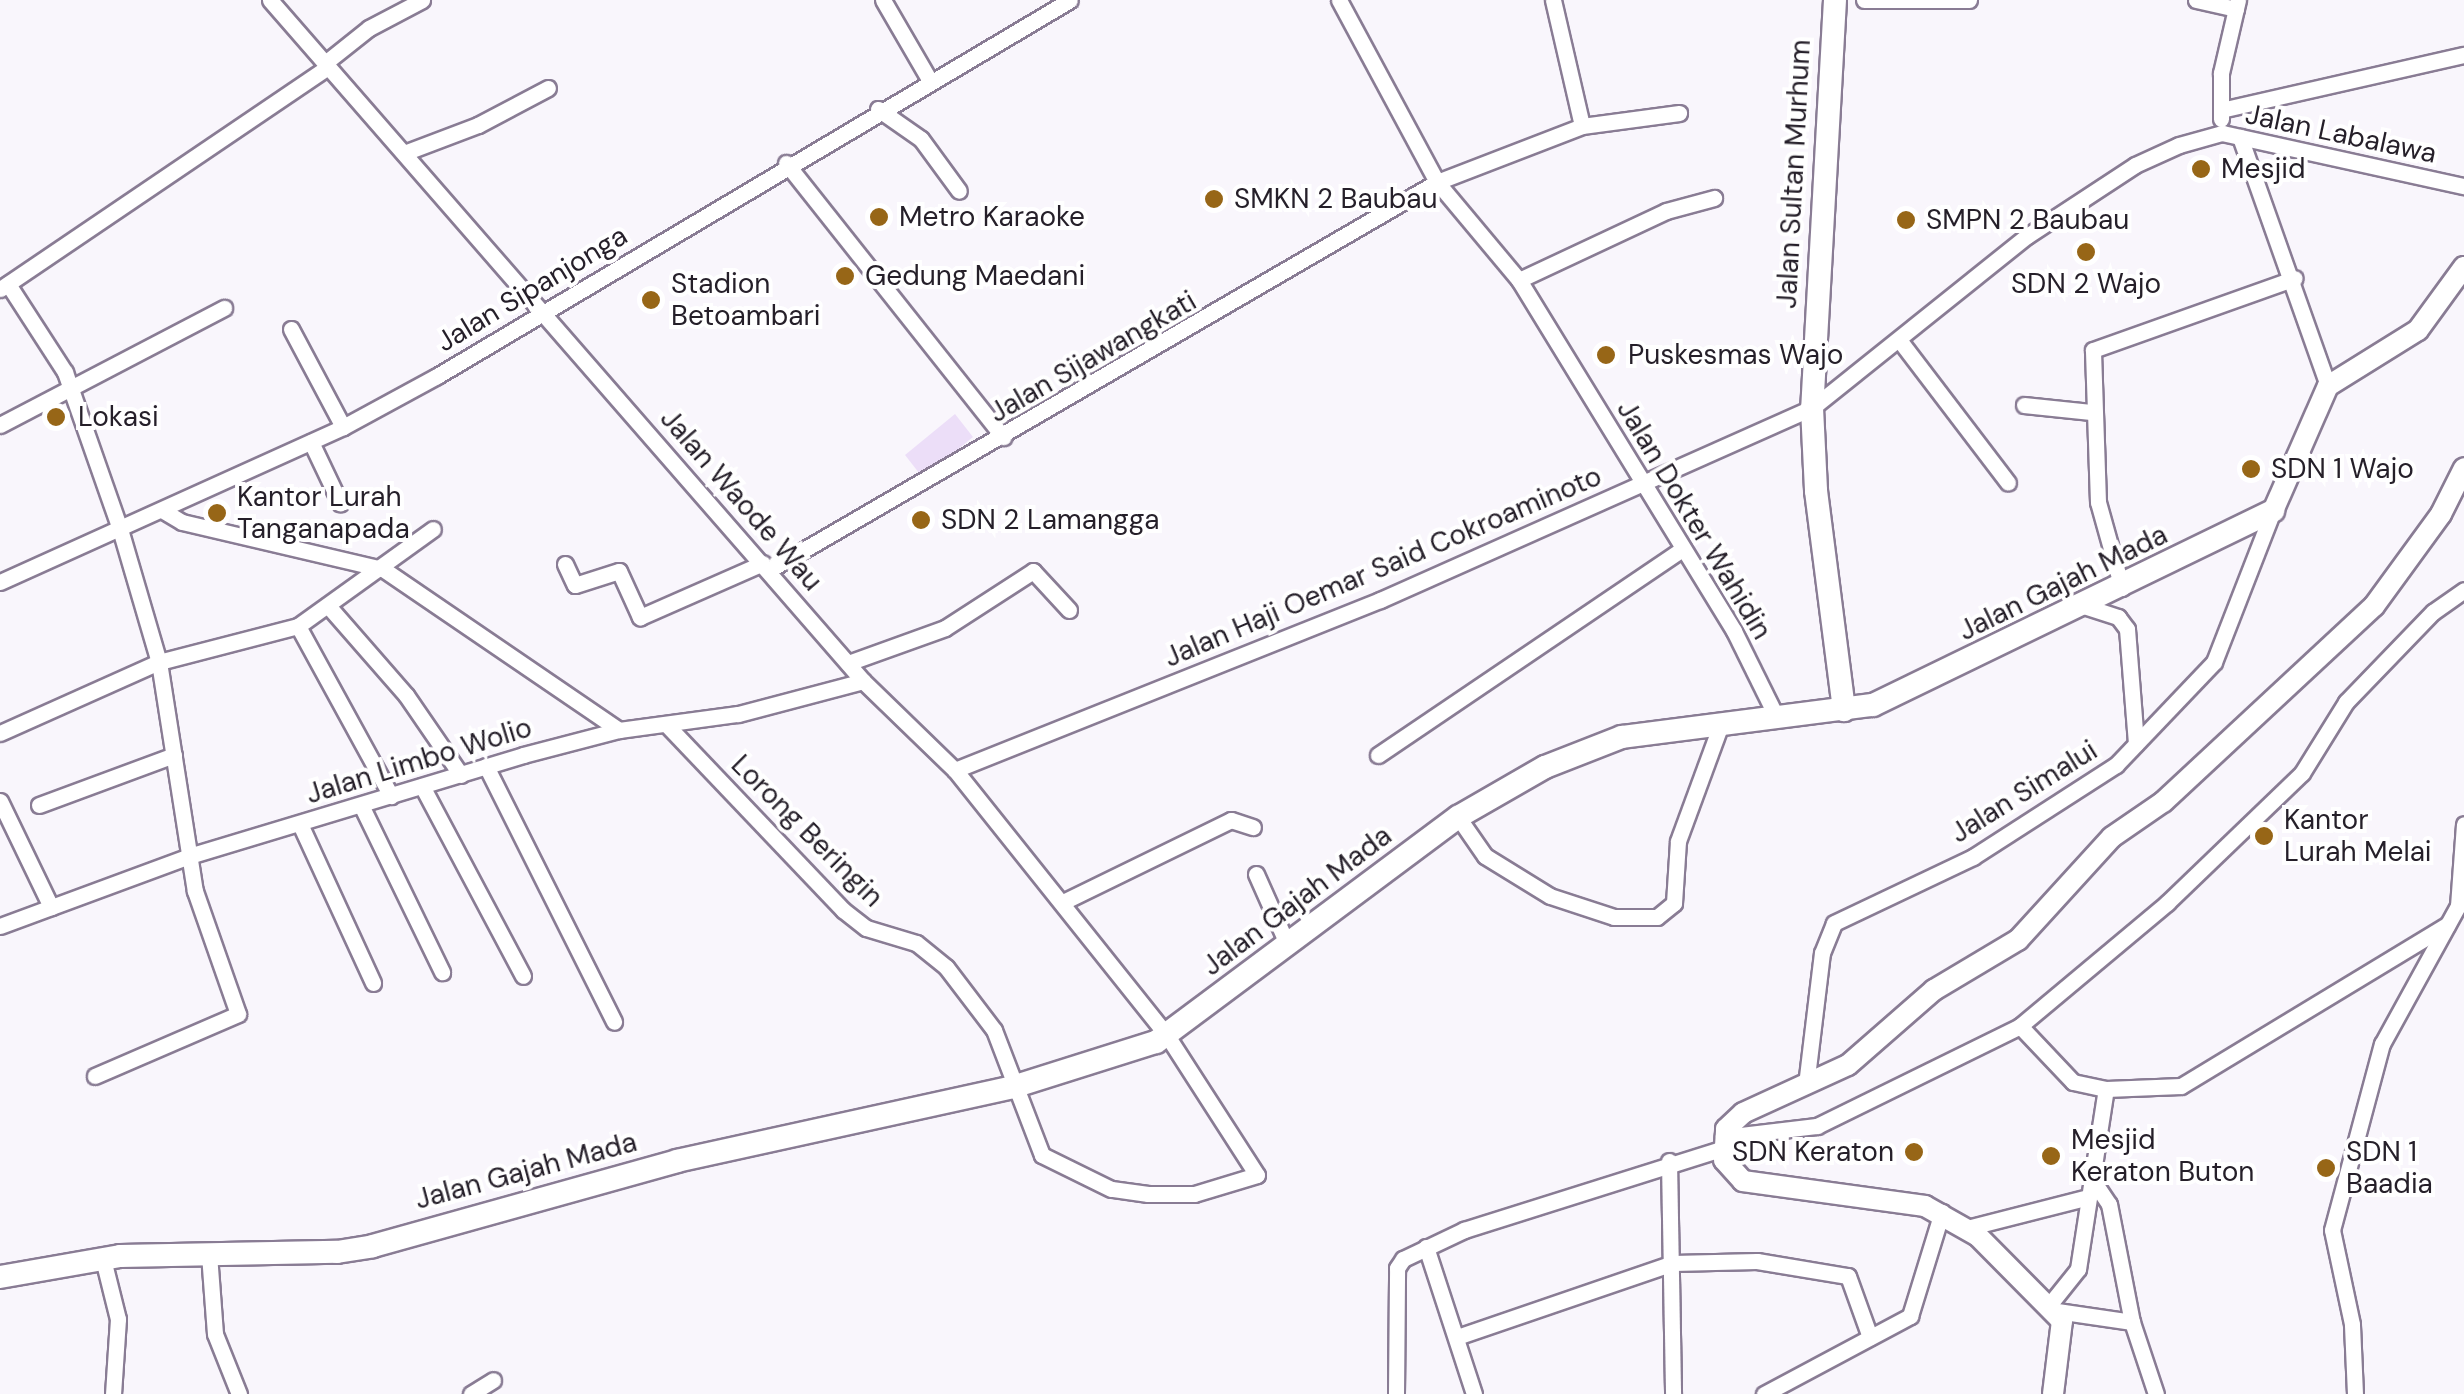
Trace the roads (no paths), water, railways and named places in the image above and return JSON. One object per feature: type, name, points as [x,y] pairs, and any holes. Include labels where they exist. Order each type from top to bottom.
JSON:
[{"type":"highway","name":"Jalan Sultan Murhum","points":[[1834,0],[1812,408],[1816,490],[1844,710]]},
{"type":"highway","name":"Jalan Gajah Mada","points":[[0,1276],[104,1259],[372,1246],[661,1165],[1012,1087],[1168,1037],[1458,817],[1591,747],[1776,716],[1844,710],[1902,694],[2273,511]]},
{"type":"main road","points":[[2273,511],[2328,386],[2418,330],[2464,267]]},
{"type":"main road","points":[[2053,1394],[2064,1334],[2054,1307],[1968,1228],[1942,1212],[1876,1196],[1743,1181],[1722,1143],[1743,1113],[1860,1056],[1934,990],[2018,940],[2112,837],[2164,802],[2380,598],[2442,514],[2464,468]]},
{"type":"street","name":"Jalan Waode Wau","points":[[270,0],[863,681],[954,770],[1168,1037],[1258,1174],[1194,1194],[1111,1189],[1042,1156],[1012,1087]]},
{"type":"street","points":[[96,1076],[238,1014],[189,856],[159,662],[120,529],[73,390],[4,286],[326,65],[369,28],[422,0]]},
{"type":"street","points":[[884,0],[929,78]]},
{"type":"street","name":"Jalan Sipanjonga","points":[[0,582],[343,427],[544,312],[929,78],[1070,0]]},
{"type":"street","name":"Jalan Dokter Wahidin","points":[[1339,0],[1438,182],[1519,280],[1734,632],[1776,716]]},
{"type":"street","points":[[1553,0],[1582,126]]},
{"type":"street","points":[[1864,0],[1970,0]]},
{"type":"street","points":[[2196,0],[2237,4]]},
{"type":"street","name":"Jalan Labalawa","points":[[2237,4],[2220,73],[2222,133],[2464,186]]},
{"type":"street","points":[[2221,110],[2464,54]]},
{"type":"street","points":[[404,153],[478,125],[548,88]]},
{"type":"street","points":[[878,108],[921,140],[959,191]]},
{"type":"street","name":"Jalan Sijawangkati","points":[[565,564],[574,585],[619,571],[640,617],[766,567],[1003,437],[1438,182],[1582,126],[1678,114]]},
{"type":"street","name":"Jalan Haji Oemar Said Cokroaminoto","points":[[954,770],[1380,600],[1812,408],[1900,342],[2028,236],[2135,165],[2222,133]]},
{"type":"street","points":[[2240,138],[2295,278],[2328,386]]},
{"type":"street","points":[[786,163],[1003,437]]},
{"type":"street","points":[[1519,280],[1666,211],[1714,198]]},
{"type":"street","points":[[2122,588],[2098,502],[2091,412],[2098,344],[2295,278]]},
{"type":"street","points":[[0,425],[224,308]]},
{"type":"street","points":[[291,329],[343,427]]},
{"type":"street","points":[[1900,342],[2008,482]]},
{"type":"street","points":[[2024,405],[2091,412]]},
{"type":"street","points":[[310,442],[340,503]]},
{"type":"street","points":[[162,510],[182,522],[383,569],[618,730]]},
{"type":"street","name":"Jalan Simalui","points":[[1806,1085],[1822,953],[1834,924],[1973,858],[2088,787],[2136,744],[2214,662],[2273,511]]},
{"type":"street","points":[[0,733],[159,662],[298,626],[330,608],[432,529]]},
{"type":"street","points":[[1378,756],[1681,550]]},
{"type":"street","points":[[848,663],[945,628],[1033,571],[1069,610]]},
{"type":"street","points":[[1396,1394],[1397,1268],[1426,1247],[1722,1143],[1817,1126],[2020,1026],[2168,903],[2302,773],[2357,689],[2433,612],[2464,590]]},
{"type":"street","points":[[2084,606],[2118,617],[2127,630],[2136,744]]},
{"type":"street","points":[[330,608],[406,695],[461,775]]},
{"type":"street","points":[[298,626],[391,796]]},
{"type":"street","name":"Jalan Limbo Wolio","points":[[1,924],[189,856],[486,766],[618,730],[667,725],[863,681]]},
{"type":"street","points":[[1458,817],[1485,856],[1550,896],[1614,917],[1657,917],[1674,904],[1678,840],[1722,724]]},
{"type":"street","name":"Lorong Beringin","points":[[667,725],[844,910],[866,928],[935,956],[999,1043],[1012,1087]]},
{"type":"street","points":[[38,805],[174,755]]},
{"type":"street","points":[[486,766],[614,1022]]},
{"type":"street","points":[[422,786],[523,976]]},
{"type":"street","points":[[0,801],[50,907]]},
{"type":"street","points":[[361,805],[442,972]]},
{"type":"street","points":[[1063,902],[1231,820],[1253,827]]},
{"type":"street","points":[[300,824],[372,984]]},
{"type":"street","points":[[2355,1394],[2352,1324],[2332,1230],[2382,1044],[2451,923],[2464,824]]},
{"type":"street","points":[[1256,874],[1288,946]]},
{"type":"street","points":[[2020,1026],[2060,1073],[2106,1089],[2182,1086],[2451,923]]},
{"type":"street","points":[[2106,1089],[2078,1269],[2054,1307],[2132,1322]]},
{"type":"street","points":[[1669,1161],[1673,1394]]},
{"type":"street","points":[[2092,1179],[2109,1204],[2132,1322],[2156,1394]]},
{"type":"street","points":[[1968,1228],[2089,1197]]},
{"type":"street","points":[[1764,1394],[1915,1308],[1942,1212]]},
{"type":"street","points":[[1426,1247],[1474,1394]]},
{"type":"street","points":[[209,1254],[214,1334],[239,1394]]},
{"type":"street","points":[[104,1259],[118,1333],[113,1394]]},
{"type":"street","points":[[1457,1337],[1673,1263],[1756,1261],[1844,1274],[1870,1337]]},
{"type":"street","points":[[471,1394],[492,1380]]},
{"type":"place","name":"Mesjid","points":[[2201,169]]},
{"type":"place","name":"SMKN 2 Baubau","points":[[1214,199]]},
{"type":"place","name":"Metro Karaoke","points":[[879,217]]},
{"type":"place","name":"SMPN 2 Baubau","points":[[1906,220]]},
{"type":"place","name":"SDN 2 Wajo","points":[[2086,252]]},
{"type":"place","name":"Gedung Maedani","points":[[845,276]]},
{"type":"place","name":"Stadion Betoambari","points":[[651,300]]},
{"type":"place","name":"Puskesmas Wajo","points":[[1606,355]]},
{"type":"place","name":"Lokasi","points":[[56,417]]},
{"type":"place","name":"SDN 1 Wajo","points":[[2251,469]]},
{"type":"place","name":"Kantor Lurah Tanganapada","points":[[217,513]]},
{"type":"place","name":"SDN 2 Lamangga","points":[[921,520]]},
{"type":"place","name":"Kantor Lurah Melai","points":[[2264,836]]},
{"type":"place","name":"SDN Keraton","points":[[1914,1152]]},
{"type":"place","name":"Mesjid Keraton Buton","points":[[2051,1156]]},
{"type":"place","name":"SDN 1 Baadia","points":[[2326,1168]]}]
